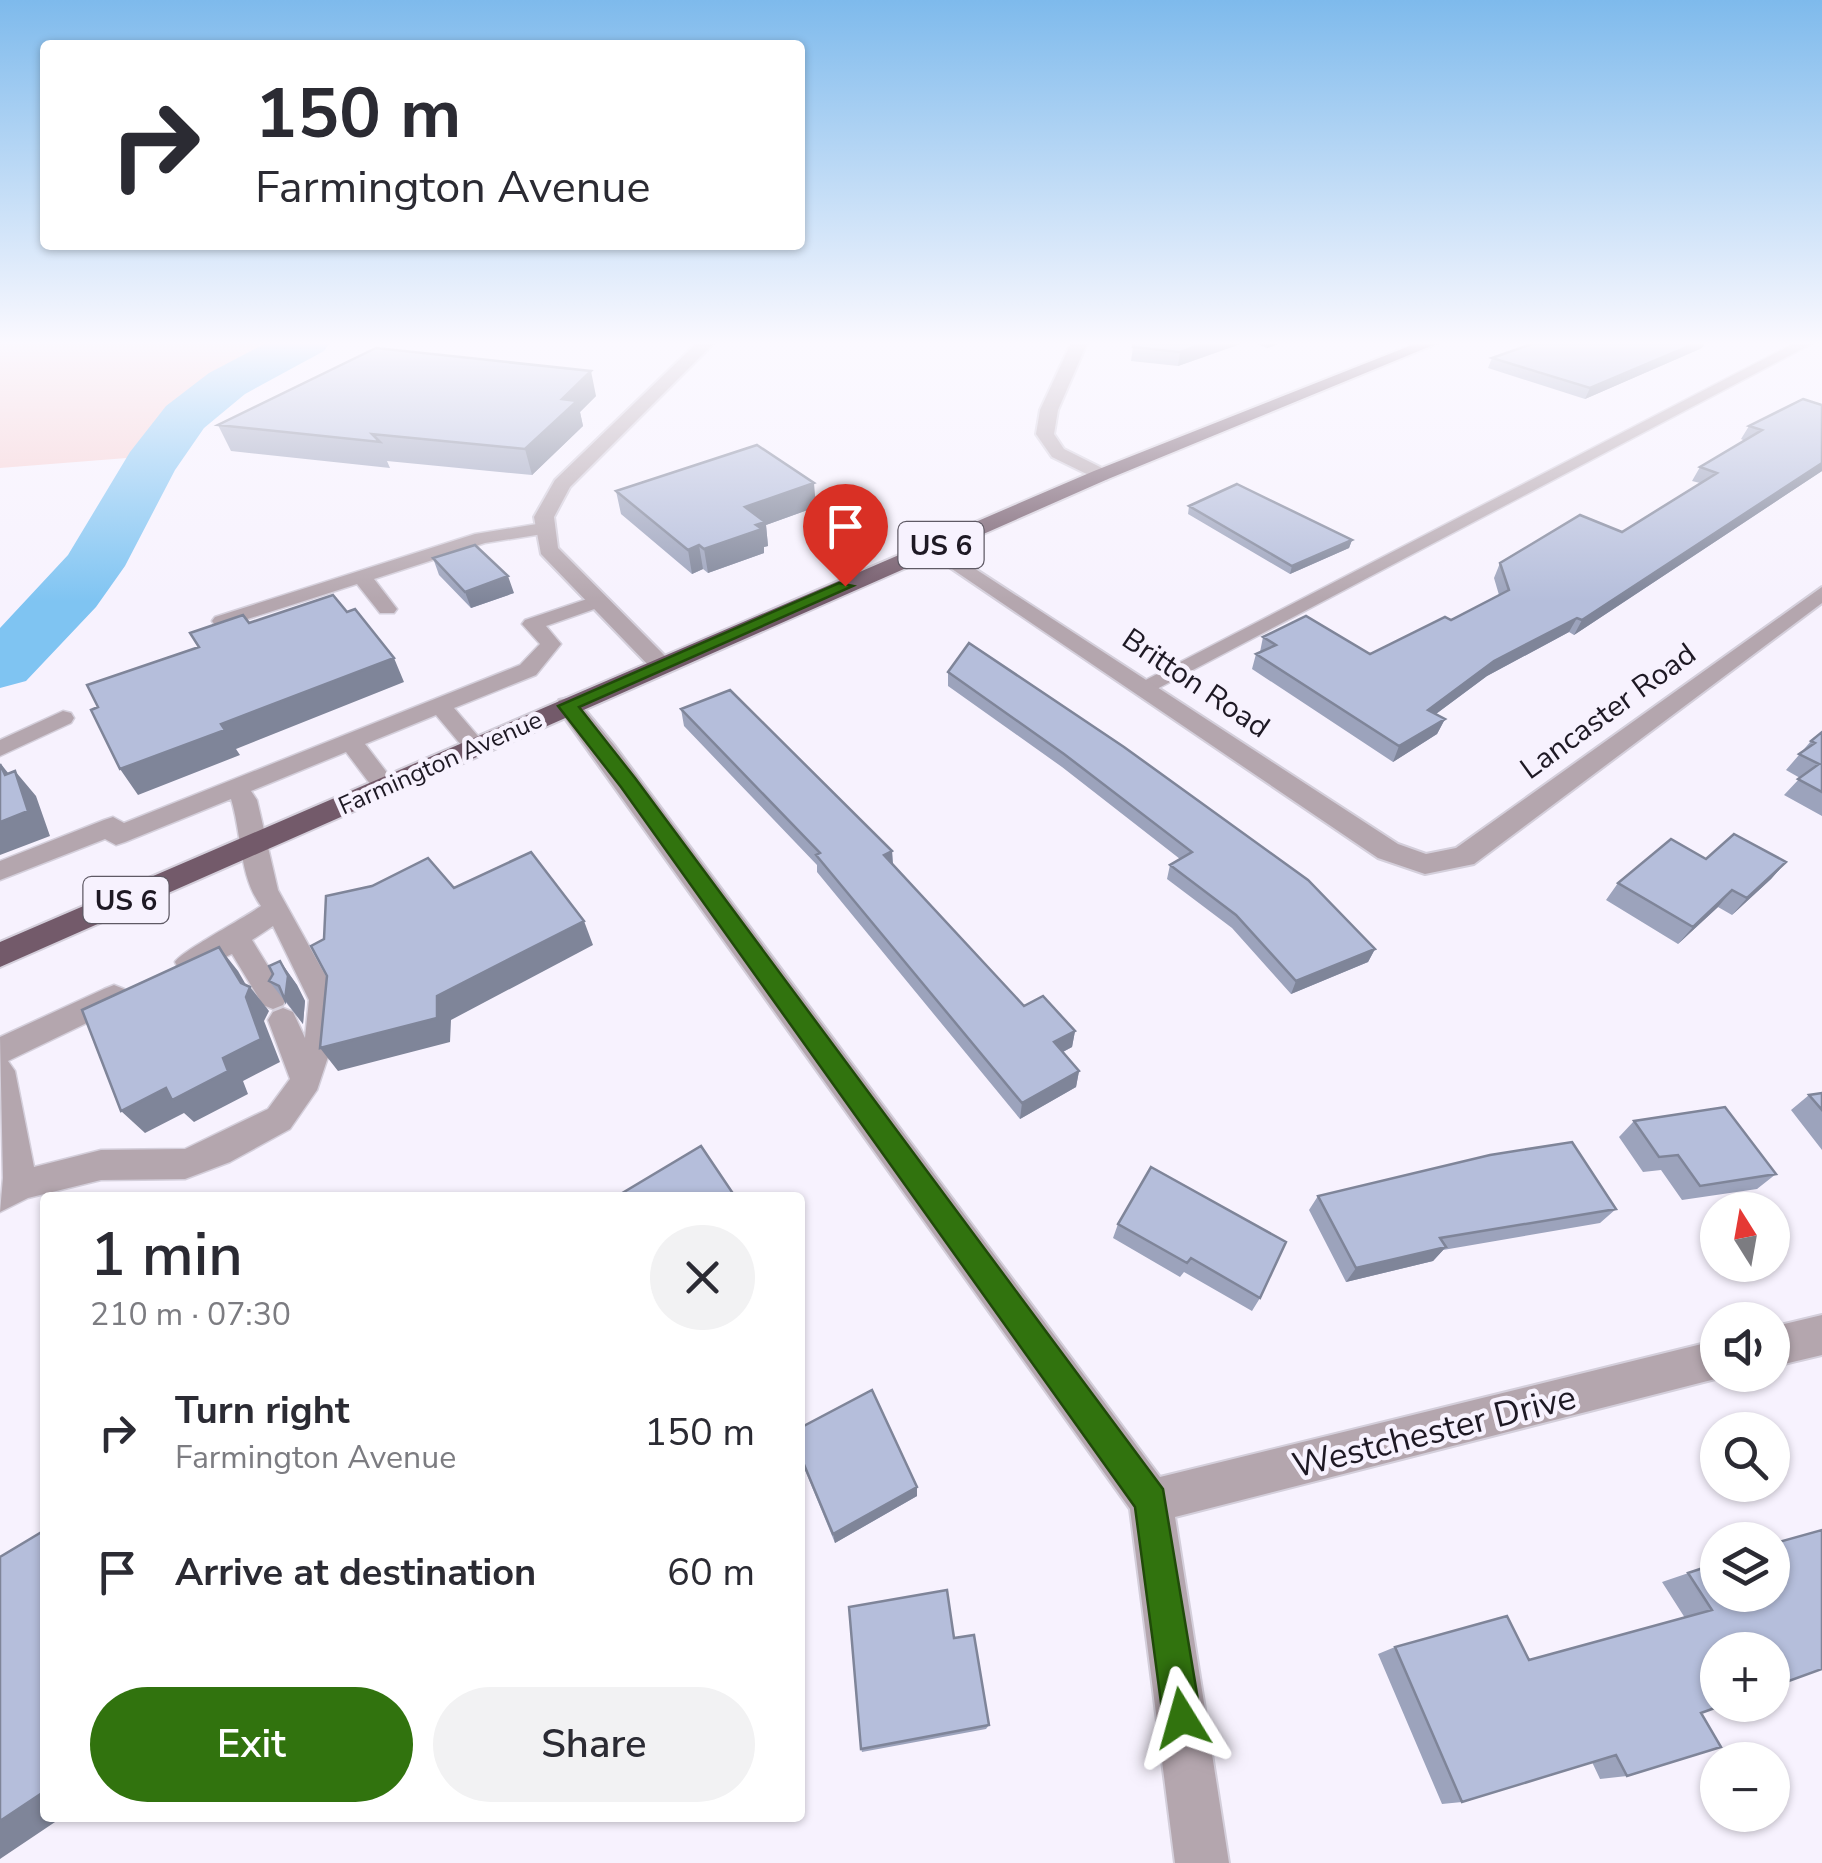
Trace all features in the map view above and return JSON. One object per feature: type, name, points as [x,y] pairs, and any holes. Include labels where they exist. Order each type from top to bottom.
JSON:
[{"type":"highway","name":"Farmington Avenue","points":[[0,955],[661,665],[1218,428]]},
{"type":"street","points":[[619,428],[562,484],[546,510],[543,530],[548,550],[661,665]]},
{"type":"street","points":[[1046,428],[1045,434],[1058,452],[1101,475]]},
{"type":"street","name":"Britton Road","points":[[934,548],[1388,852],[1426,864]]},
{"type":"street","name":"Lancaster Road","points":[[1426,864],[1464,857],[1822,593]]},
{"type":"street","points":[[568,706],[606,751],[1151,1501],[1202,1863]]},
{"type":"street","points":[[1790,1342],[1822,1334]]},
{"type":"street","name":"Westchester Drive","points":[[1151,1501],[1700,1364]]},
{"type":"lane","points":[[1145,686],[1642,428]]},
{"type":"lane","points":[[222,620],[482,538],[543,530]]},
{"type":"lane","points":[[362,576],[387,608]]},
{"type":"lane","points":[[0,872],[237,789],[528,670],[551,644],[532,624],[596,602]]},
{"type":"lane","points":[[440,706],[475,747]]},
{"type":"lane","points":[[0,750],[63,718]]},
{"type":"lane","points":[[350,743],[386,786]]},
{"type":"lane","points":[[0,1071],[11,1191],[101,1165],[185,1164],[219,1152],[279,1119],[306,1081],[321,1033],[324,1000],[278,909],[266,894],[244,800],[237,789]]},
{"type":"lane","points":[[168,972],[236,937],[278,909]]},
{"type":"lane","points":[[236,937],[278,1009],[306,1081]]},
{"type":"lane","points":[[257,970],[296,946]]},
{"type":"lane","points":[[0,1050],[135,988]]},
{"type":"shaded area","points":[[0,428],[177,428],[152,456],[0,468]]},
{"type":"building","points":[[246,428],[548,428],[525,449],[372,434],[380,442]]},
{"type":"building","points":[[1755,428],[1822,428],[1822,463],[1582,620],[1577,618],[1494,661],[1428,710],[1445,719],[1399,746],[1256,654],[1276,645],[1263,637],[1306,616],[1370,654],[1445,617],[1451,620],[1509,590],[1500,563],[1580,515],[1622,532],[1717,473],[1700,467],[1762,430]]},
{"type":"building","points":[[757,445],[814,483],[745,507],[765,522],[756,525],[762,529],[704,549],[699,545],[688,550],[616,491]]},
{"type":"building","points":[[1237,484],[1352,540],[1292,566],[1189,506]]},
{"type":"building","points":[[475,545],[508,576],[465,592],[433,558]]},
{"type":"building","points":[[333,595],[347,612],[355,609],[394,658],[221,724],[225,730],[120,769],[91,710],[98,707],[87,685],[199,647],[190,633],[243,615],[249,623]]},
{"type":"building","points":[[969,643],[1124,747],[1308,880],[1375,949],[1296,981],[1236,915],[1170,865],[1192,852],[948,672]]},
{"type":"building","points":[[730,690],[892,851],[884,855],[1024,1006],[1043,996],[1075,1031],[1054,1042],[1079,1071],[1022,1103],[816,855],[820,853],[681,709]]},
{"type":"building","points":[[1822,732],[1822,792],[1798,779],[1819,764],[1799,754],[1815,743],[1811,741]]},
{"type":"building","points":[[0,764],[5,775],[15,771],[28,811],[0,822]]},
{"type":"building","points":[[1734,834],[1786,862],[1747,898],[1732,890],[1693,927],[1618,883],[1671,839],[1706,859]]},
{"type":"building","points":[[531,852],[584,921],[437,996],[437,1018],[320,1048],[327,976],[311,946],[324,939],[326,896],[372,886],[428,858],[454,888]]},
{"type":"building","points":[[219,947],[241,983],[250,987],[246,997],[261,1039],[223,1058],[228,1071],[172,1100],[166,1088],[121,1111],[82,1010]]},
{"type":"building","points":[[280,961],[288,976],[285,1000],[279,986],[269,981],[273,974],[269,966]]},
{"type":"building","points":[[1822,1093],[1822,1110],[1809,1095]]},
{"type":"building","points":[[1725,1107],[1776,1174],[1700,1186],[1678,1155],[1659,1157],[1634,1121]]},
{"type":"building","points":[[1572,1142],[1616,1209],[1440,1238],[1446,1247],[1356,1268],[1318,1196],[1490,1155]]},
{"type":"building","points":[[701,1146],[732,1192],[624,1192]]},
{"type":"building","points":[[1151,1167],[1286,1242],[1260,1298],[1191,1258],[1187,1263],[1118,1224]]},
{"type":"building","points":[[872,1390],[917,1487],[833,1534],[805,1467],[805,1425]]},
{"type":"building","points":[[1822,1530],[1822,1669],[1790,1681],[1790,1632],[1700,1632],[1700,1722],[1706,1722],[1718,1742],[1700,1742],[1700,1753],[1627,1776],[1616,1755],[1462,1802],[1395,1647],[1507,1616],[1529,1660],[1705,1612],[1790,1612],[1790,1539]]},
{"type":"building","points":[[40,1533],[40,1794],[0,1821],[0,1557]]},
{"type":"building","points":[[1700,1569],[1700,1592],[1688,1573]]},
{"type":"building","points":[[947,1590],[954,1638],[974,1635],[989,1725],[861,1749],[849,1607]]},
{"type":"waterway","points":[[0,666],[83,580],[146,470],[175,428]]},
{"type":"route","points":[[845,586],[568,706],[606,751],[1151,1501],[1182,1718]]}]
